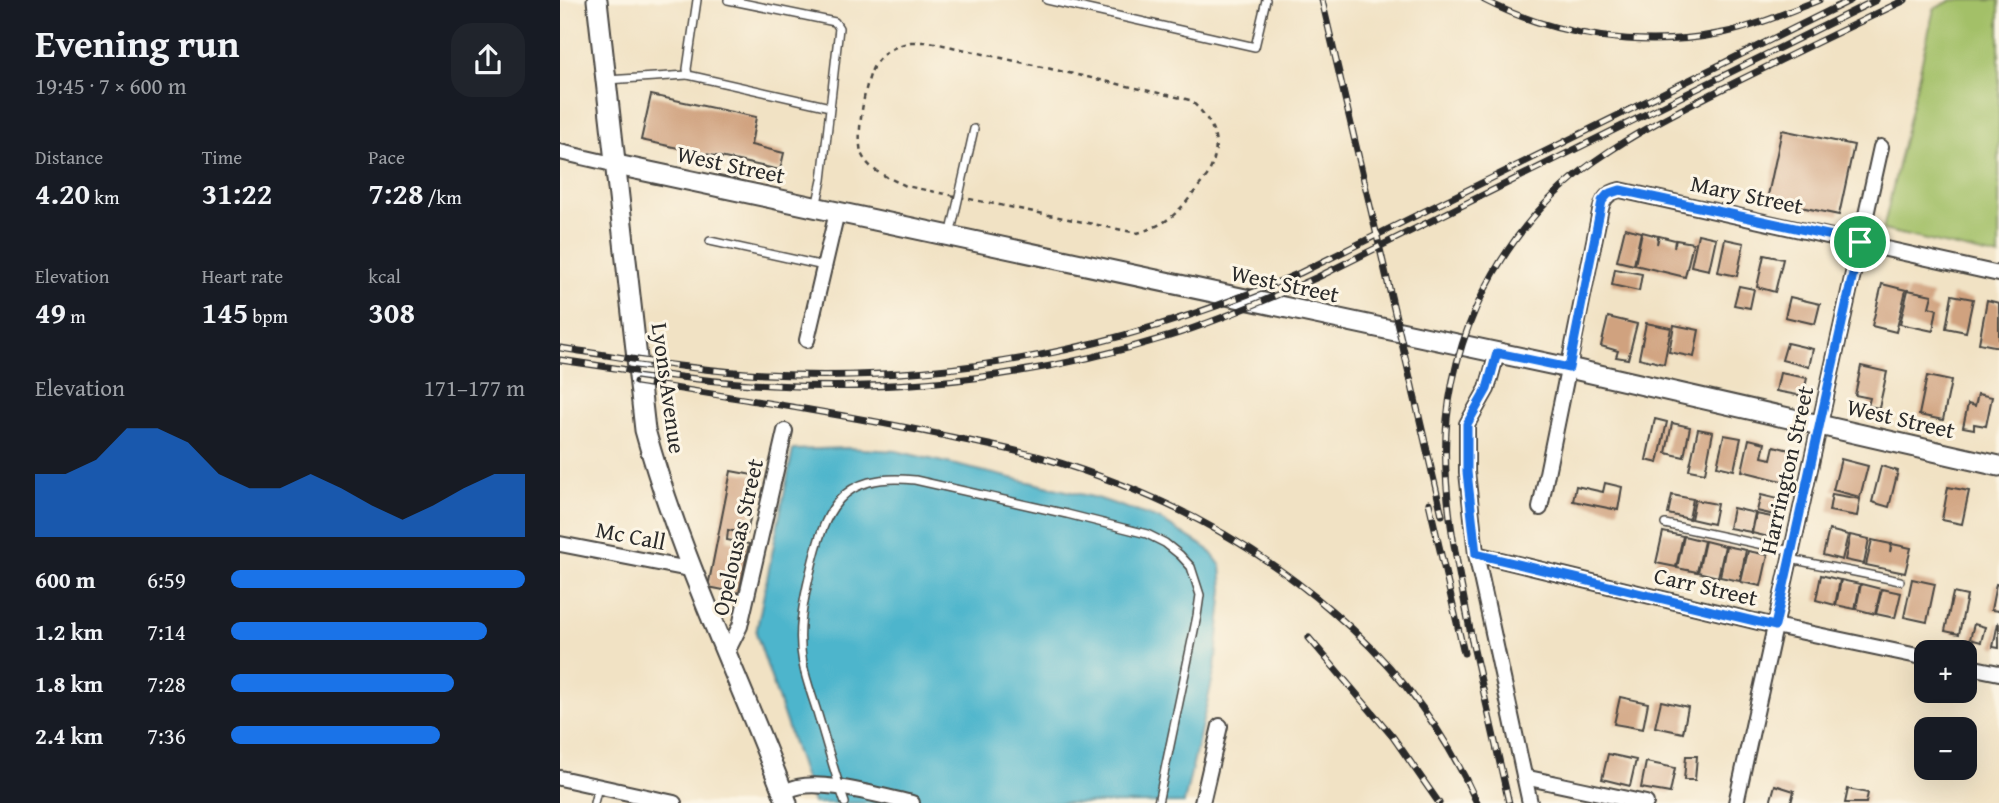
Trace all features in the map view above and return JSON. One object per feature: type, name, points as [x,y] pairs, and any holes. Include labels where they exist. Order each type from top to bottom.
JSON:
[{"type":"street","name":"Lyons Avenue","points":[[597,0],[645,430],[655,466],[694,570],[786,802]]},
{"type":"street","name":"Harrington Street","points":[[1736,803],[1881,147]]},
{"type":"street","name":"West Street","points":[[560,152],[1569,368],[1999,466]]},
{"type":"street","name":"Mary Street","points":[[1569,368],[1602,201],[1608,194],[1620,190],[1999,274]]},
{"type":"street","points":[[807,340],[837,212]]},
{"type":"street","points":[[1497,353],[1487,389],[1467,424],[1467,472],[1476,554],[1530,803]]},
{"type":"street","points":[[1540,508],[1569,368]]},
{"type":"street","name":"Opelousas Street","points":[[727,652],[740,626],[785,431]]},
{"type":"street","name":"Mc Call","points":[[560,544],[694,570]]},
{"type":"street","name":"Carr Street","points":[[1476,554],[1775,626],[1914,655]]},
{"type":"street","points":[[1977,668],[1999,673]]},
{"type":"street","points":[[1202,803],[1220,726]]},
{"type":"street","points":[[1524,777],[1646,803]]},
{"type":"street","points":[[560,778],[674,803]]},
{"type":"street","points":[[786,802],[788,791],[794,786],[807,785],[839,787],[912,803]]},
{"type":"lane","points":[[688,75],[697,0]]},
{"type":"lane","points":[[728,0],[835,22],[839,28],[822,180],[816,207]]},
{"type":"lane","points":[[1047,0],[1255,47],[1266,0]]},
{"type":"lane","points":[[606,80],[688,75],[830,107]]},
{"type":"lane","points":[[950,236],[974,129]]},
{"type":"lane","points":[[710,241],[824,266]]},
{"type":"lane","points":[[845,803],[803,664],[800,637],[802,607],[821,529],[829,512],[844,495],[859,485],[894,478],[1016,502],[1147,534],[1165,543],[1191,567],[1200,595],[1158,803]]},
{"type":"lane","points":[[1665,524],[1900,581]]},
{"type":"lane","points":[[594,803],[598,786]]},
{"type":"path","points":[[911,41],[930,42],[1190,100],[1205,113],[1214,130],[1216,149],[1208,176],[1175,215],[1157,228],[1137,233],[1128,232],[960,197],[906,186],[874,170],[862,156],[858,141],[859,125],[871,72],[884,53],[892,48],[911,41]]},
{"type":"green space","points":[[1952,0],[1999,0],[1999,257],[1883,230],[1934,9]]},
{"type":"water","points":[[846,448],[896,451],[1097,498],[1159,519],[1208,549],[1221,566],[1223,589],[1215,668],[1184,803],[813,803],[756,633],[793,450]]},
{"type":"building","points":[[651,95],[756,117],[751,145],[784,153],[780,170],[641,140]]},
{"type":"building","points":[[1782,130],[1854,145],[1839,215],[1767,200]]},
{"type":"building","points":[[1625,228],[1641,232],[1634,265],[1617,261]]},
{"type":"building","points":[[1642,232],[1658,236],[1657,244],[1659,236],[1675,240],[1674,247],[1676,240],[1693,243],[1685,277],[1635,265]]},
{"type":"building","points":[[1698,234],[1716,238],[1709,270],[1691,266]]},
{"type":"building","points":[[1725,239],[1744,243],[1737,276],[1718,272]]},
{"type":"building","points":[[1764,255],[1783,259],[1775,292],[1757,287]]},
{"type":"building","points":[[1615,269],[1642,274],[1639,291],[1612,285]]},
{"type":"building","points":[[1882,284],[1906,290],[1896,332],[1872,326]]},
{"type":"building","points":[[1739,286],[1754,289],[1750,308],[1734,305]]},
{"type":"building","points":[[1908,290],[1932,295],[1929,307],[1937,309],[1933,331],[1900,324]]},
{"type":"building","points":[[1952,295],[1973,299],[1966,332],[1946,328]]},
{"type":"building","points":[[1790,297],[1820,304],[1815,324],[1785,317]]},
{"type":"building","points":[[1987,300],[1999,303],[1999,347],[1979,343]]},
{"type":"building","points":[[1608,317],[1637,324],[1628,359],[1616,357],[1618,351],[1601,346]]},
{"type":"building","points":[[1646,323],[1671,328],[1664,364],[1639,358]]},
{"type":"building","points":[[1674,325],[1699,330],[1694,357],[1669,352]]},
{"type":"building","points":[[1787,343],[1813,349],[1809,367],[1782,360]]},
{"type":"building","points":[[1861,366],[1887,372],[1879,408],[1868,406],[1870,398],[1855,395]]},
{"type":"building","points":[[1780,373],[1807,378],[1803,396],[1776,391]]},
{"type":"building","points":[[1927,376],[1951,381],[1943,420],[1919,415]]},
{"type":"building","points":[[1978,394],[1992,397],[1986,426],[1974,424],[1974,429],[1963,427],[1968,404],[1975,406]]},
{"type":"building","points":[[1655,419],[1667,422],[1658,463],[1646,460]]},
{"type":"building","points":[[1672,423],[1690,427],[1684,457],[1666,453]]},
{"type":"building","points":[[1698,429],[1713,432],[1705,473],[1689,470]]},
{"type":"building","points":[[1724,435],[1741,438],[1734,470],[1717,466]]},
{"type":"building","points":[[1749,439],[1765,443],[1762,457],[1771,459],[1774,446],[1793,451],[1786,482],[1742,471]]},
{"type":"building","points":[[1841,459],[1868,466],[1860,497],[1833,490]]},
{"type":"building","points":[[1881,466],[1898,471],[1889,507],[1872,502]]},
{"type":"building","points":[[731,471],[758,476],[747,534],[728,530],[727,540],[749,544],[739,593],[708,587]]},
{"type":"building","points":[[1605,483],[1622,487],[1618,510],[1573,501],[1576,486],[1603,492]]},
{"type":"building","points":[[1948,487],[1969,491],[1962,524],[1942,520]]},
{"type":"building","points":[[1832,494],[1860,499],[1857,516],[1829,511]]},
{"type":"building","points":[[1672,495],[1693,499],[1689,519],[1668,514]]},
{"type":"building","points":[[1761,495],[1782,500],[1779,516],[1757,511]]},
{"type":"building","points":[[1695,500],[1717,504],[1713,524],[1691,519]]},
{"type":"building","points":[[1733,508],[1755,513],[1751,532],[1729,528]]},
{"type":"building","points":[[1756,514],[1777,518],[1773,538],[1752,533]]},
{"type":"building","points":[[1829,530],[1848,535],[1842,560],[1823,555]]},
{"type":"building","points":[[1663,532],[1683,536],[1676,567],[1656,563]]},
{"type":"building","points":[[1850,535],[1869,539],[1864,564],[1845,560]]},
{"type":"building","points":[[1684,536],[1704,541],[1697,572],[1677,568]]},
{"type":"building","points":[[1872,540],[1891,544],[1890,552],[1892,544],[1911,548],[1905,573],[1866,565]]},
{"type":"building","points":[[1705,541],[1725,546],[1718,577],[1698,572]]},
{"type":"building","points":[[1726,546],[1746,550],[1740,581],[1720,577]]},
{"type":"building","points":[[1748,551],[1768,555],[1761,586],[1741,582]]},
{"type":"building","points":[[1821,575],[1840,580],[1835,605],[1816,600]]},
{"type":"building","points":[[1912,579],[1935,584],[1927,622],[1904,617]]},
{"type":"building","points":[[1841,580],[1860,584],[1855,609],[1836,605]]},
{"type":"building","points":[[1861,584],[1881,589],[1875,614],[1856,609]]},
{"type":"building","points":[[1996,584],[1999,585],[1999,611],[1991,610]]},
{"type":"building","points":[[1882,589],[1901,593],[1895,618],[1876,614]]},
{"type":"building","points":[[1953,593],[1967,596],[1959,634],[1945,631]]},
{"type":"building","points":[[1974,624],[1985,627],[1981,642],[1970,639]]},
{"type":"building","points":[[1999,624],[1999,648],[1993,647]]},
{"type":"building","points":[[1620,697],[1648,703],[1643,729],[1614,724]]},
{"type":"building","points":[[1661,701],[1688,707],[1683,733],[1655,727]]},
{"type":"building","points":[[1608,754],[1636,760],[1630,786],[1602,779]]},
{"type":"building","points":[[1686,756],[1697,756],[1695,780],[1684,780]]},
{"type":"building","points":[[1646,762],[1675,768],[1670,793],[1641,788]]},
{"type":"building","points":[[1775,785],[1794,791],[1791,803],[1770,803]]},
{"type":"building","points":[[1848,789],[1868,793],[1866,803],[1845,803]]},
{"type":"railway","points":[[1322,0],[1442,515]]},
{"type":"railway","points":[[1484,0],[1512,13],[1570,31],[1662,40],[1693,38],[1735,30],[1819,0]]},
{"type":"railway","points":[[560,348],[713,370],[836,375],[905,373],[973,366],[1104,341],[1234,300],[1300,273],[1851,0]]},
{"type":"railway","points":[[560,360],[718,381],[822,387],[972,378],[1072,362],[1121,350],[1207,323],[1318,277],[1876,0]]},
{"type":"railway","points":[[1473,645],[1448,505],[1447,419],[1453,381],[1476,308],[1493,274],[1514,242],[1538,212],[1565,185],[1626,140],[1708,96],[1905,0]]},
{"type":"railway","points":[[636,382],[862,419],[1028,454],[1080,469],[1195,518],[1266,560],[1355,631],[1396,675],[1433,723],[1464,775],[1477,803]]},
{"type":"railway","points":[[1429,503],[1464,653]]},
{"type":"railway","points":[[1471,637],[1509,803]]},
{"type":"railway","points":[[1309,638],[1393,737],[1439,803]]},
{"type":"route","points":[[1620,190],[1860,242],[1775,626],[1476,554],[1469,501],[1467,424],[1487,389],[1497,353],[1569,368],[1602,201],[1608,194],[1620,190]]}]
